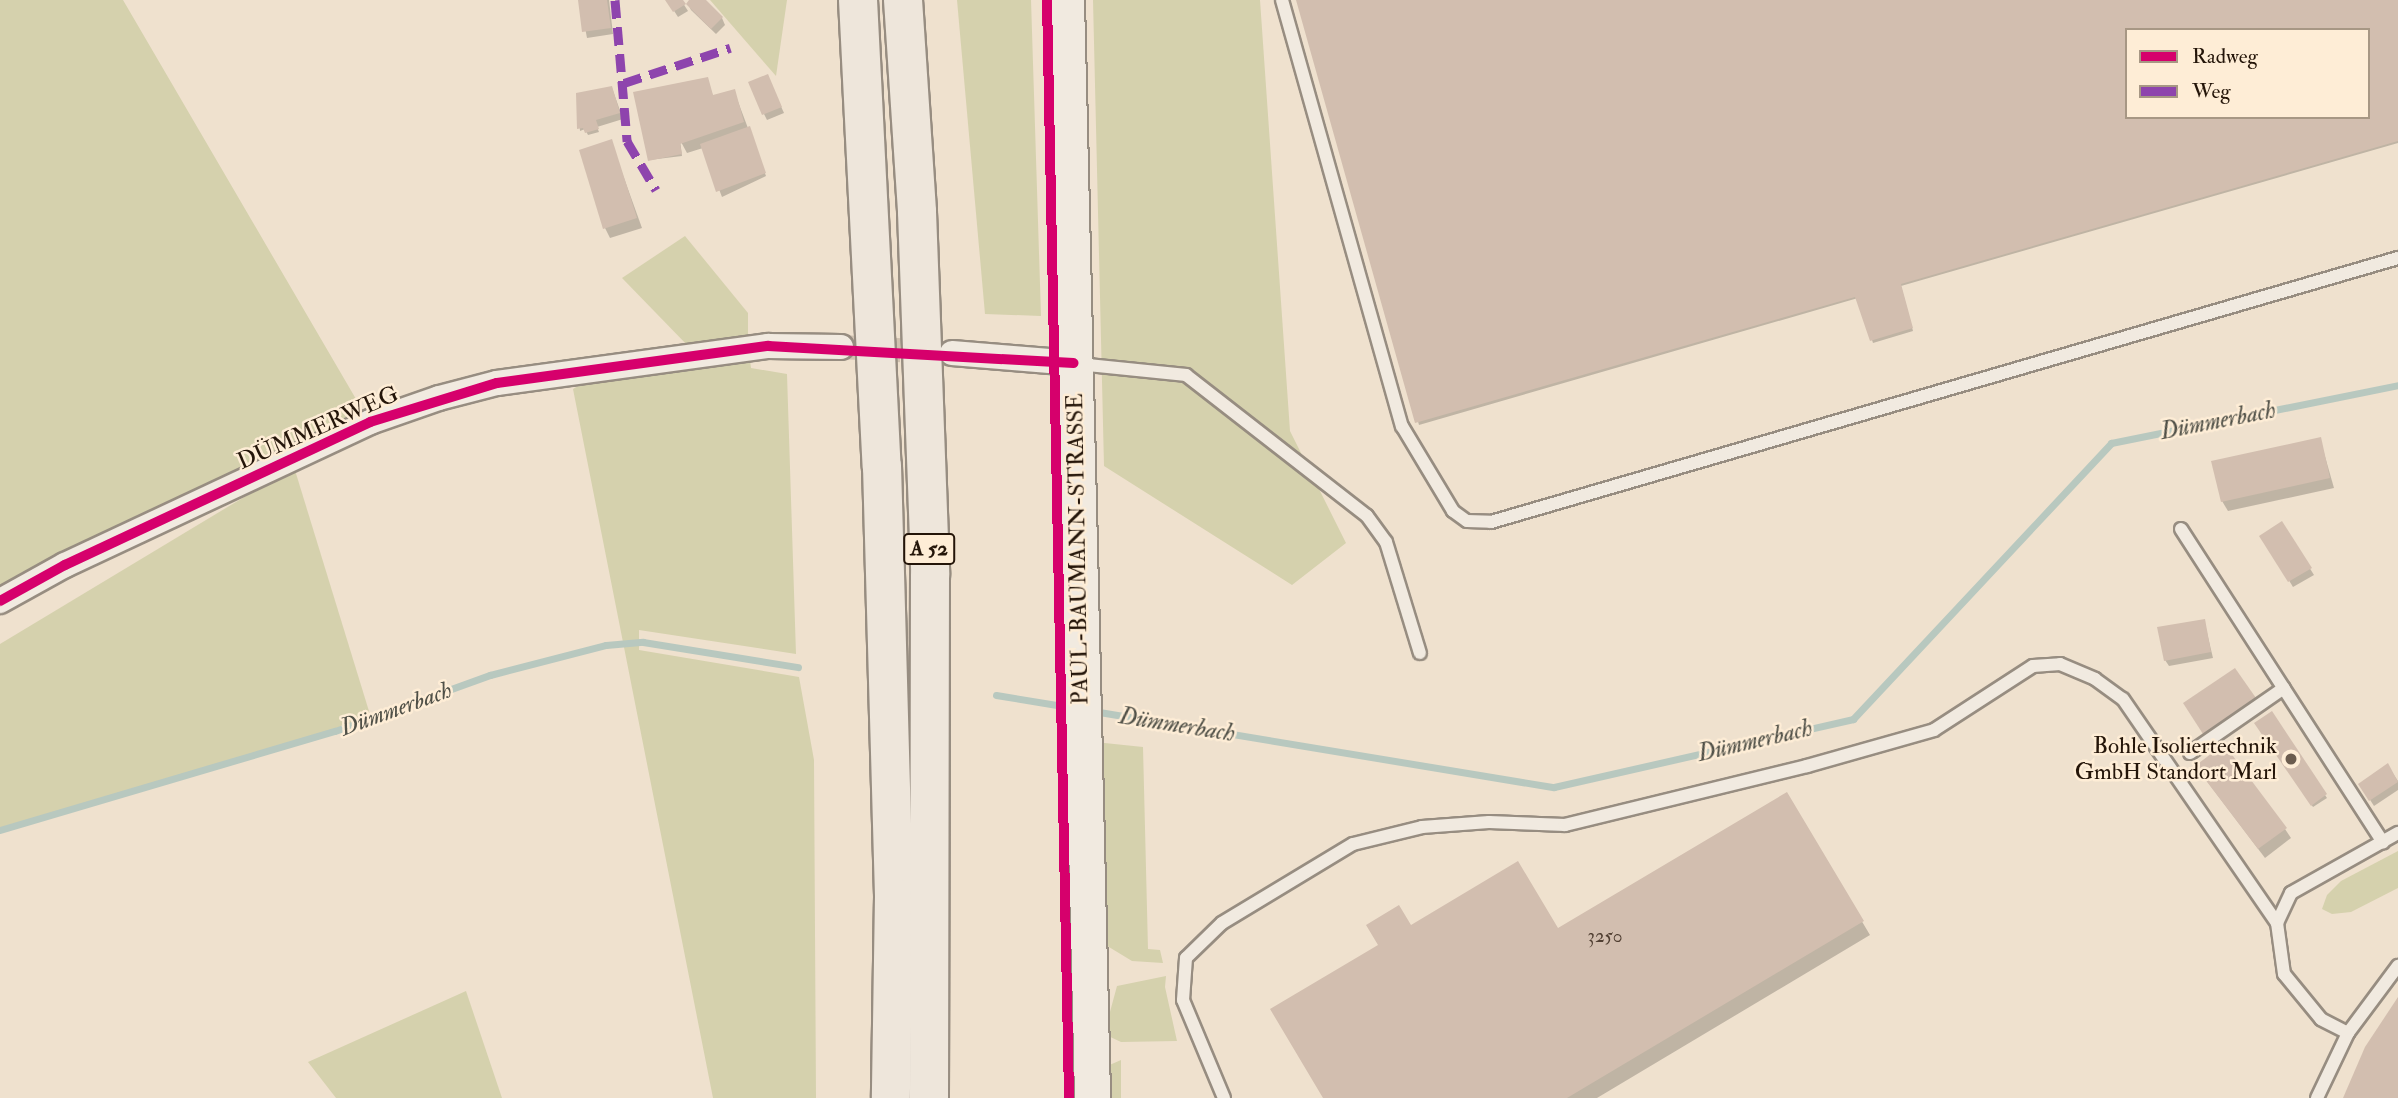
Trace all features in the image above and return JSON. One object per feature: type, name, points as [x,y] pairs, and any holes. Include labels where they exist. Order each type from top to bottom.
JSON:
[{"type":"highway","points":[[843,0],[866,116]]},
{"type":"highway","name":"A 52","points":[[858,0],[866,116],[894,898],[891,1098]]},
{"type":"highway","name":"A 52","points":[[903,0],[917,212],[930,588],[929,1098]]},
{"type":"main road","name":"PAUL-BAUMANN-STRASSE","points":[[1066,0],[1092,1098]]},
{"type":"street","name":"DÜMMERWEG","points":[[0,601],[65,565],[370,422],[439,398],[497,383],[768,346],[841,347]]},
{"type":"street","points":[[952,354],[1074,363]]},
{"type":"lane","points":[[1282,0],[1402,425],[1453,511],[1467,521],[1491,522],[2398,258]]},
{"type":"lane","points":[[1074,363],[1098,369],[1186,375],[1367,516],[1386,542],[1420,653]]},
{"type":"lane","points":[[2181,528],[2383,842]]},
{"type":"lane","points":[[1224,1098],[1183,1000],[1186,958],[1222,923],[1353,845],[1422,827],[1489,822],[1565,825],[1807,766],[1934,730],[2033,666],[2060,664],[2095,679],[2123,699],[2277,923],[2284,974],[2321,1019],[2348,1033]]},
{"type":"lane","points":[[2190,754],[2284,688]]},
{"type":"lane","points":[[2277,923],[2291,893],[2398,834]]},
{"type":"lane","points":[[2317,1098],[2348,1033],[2398,966]]},
{"type":"shaded area","points":[[0,0],[123,0],[363,411],[284,457],[139,518],[0,585]]},
{"type":"shaded area","points":[[710,0],[787,0],[776,76]]},
{"type":"shaded area","points":[[957,0],[1031,0],[1041,316],[985,314]]},
{"type":"shaded area","points":[[1093,0],[1260,0],[1290,431],[1346,543],[1292,585],[1104,466]]},
{"type":"shaded area","points":[[685,236],[748,313],[748,338],[689,347],[622,278]]},
{"type":"shaded area","points":[[750,360],[751,368],[787,374],[796,654],[639,630],[639,650],[799,677],[814,760],[816,1098],[713,1098],[573,389],[585,382]]},
{"type":"shaded area","points":[[294,467],[372,721],[0,828],[0,644]]},
{"type":"shaded area","points":[[1095,742],[1143,747],[1148,949],[1160,950],[1163,963],[1132,961],[1104,944]]},
{"type":"shaded area","points":[[2398,851],[2398,888],[2351,912],[2332,914],[2322,909],[2327,895],[2341,881]]},
{"type":"shaded area","points":[[1166,976],[1165,987],[1177,1041],[1121,1042],[1104,1034],[1117,986]]},
{"type":"shaded area","points":[[466,991],[502,1098],[336,1098],[308,1062]]},
{"type":"shaded area","points":[[1121,1060],[1121,1098],[1105,1098],[1105,1067]]},
{"type":"building","points":[[578,0],[607,0],[611,28],[582,32]]},
{"type":"building","points":[[665,0],[683,0],[686,4],[673,12]]},
{"type":"building","points":[[689,0],[706,0],[723,17],[711,29],[686,4]]},
{"type":"building","points":[[1296,0],[2398,0],[2398,141],[1901,284],[1913,328],[1870,341],[1855,297],[1415,423]]},
{"type":"building","points":[[768,74],[782,107],[762,115],[748,82]]},
{"type":"building","points":[[708,77],[713,95],[735,89],[744,122],[680,144],[682,154],[648,161],[633,92]]},
{"type":"building","points":[[612,86],[620,113],[596,120],[599,129],[585,133],[583,128],[577,129],[576,93]]},
{"type":"building","points":[[750,126],[766,173],[716,192],[700,144]]},
{"type":"building","points":[[612,139],[637,218],[603,229],[579,150]]},
{"type":"building","points":[[2321,437],[2330,478],[2221,502],[2211,461]]},
{"type":"building","points":[[2282,521],[2312,568],[2288,582],[2259,536]]},
{"type":"building","points":[[2205,619],[2211,652],[2164,661],[2157,627]]},
{"type":"building","points":[[2235,668],[2256,698],[2203,734],[2183,703]]},
{"type":"building","name":"Bohle Isoliertechnik GmbH Standort Marl","points":[[2272,711],[2327,794],[2311,806],[2254,723]]},
{"type":"building","points":[[2224,744],[2287,828],[2258,849],[2195,766]]},
{"type":"building","points":[[2388,763],[2398,782],[2369,801],[2358,784]]},
{"type":"building","points":[[1787,792],[1864,921],[1567,1098],[1323,1098],[1270,1009],[1378,945],[1366,925],[1399,905],[1411,925],[1518,861],[1558,928]]},
{"type":"building","points":[[2398,997],[2398,1098],[2343,1098],[2365,1047]]},
{"type":"waterway","name":"Dümmerbach","points":[[1093,711],[1554,787],[1853,719],[2111,443],[2398,385]]},
{"type":"waterway","name":"Dümmerbach","points":[[0,830],[335,731],[490,675],[606,645],[643,642],[798,667]]},
{"type":"waterway","name":"Dümmerbach","points":[[996,695],[1075,708]]},
{"type":"tunnel","points":[[841,347],[934,352]]},
{"type":"marked path","points":[[615,0],[627,141],[656,190]]},
{"type":"marked path","points":[[624,83],[730,48]]},
{"type":"cycle path","points":[[1047,0],[1069,1098]]},
{"type":"cycle path","points":[[0,601],[65,565],[370,422],[497,383],[768,346],[1074,363]]},
{"type":"place","name":"Bohle Isoliertechnik GmbH Standort Marl","points":[[2291,759]]}]
